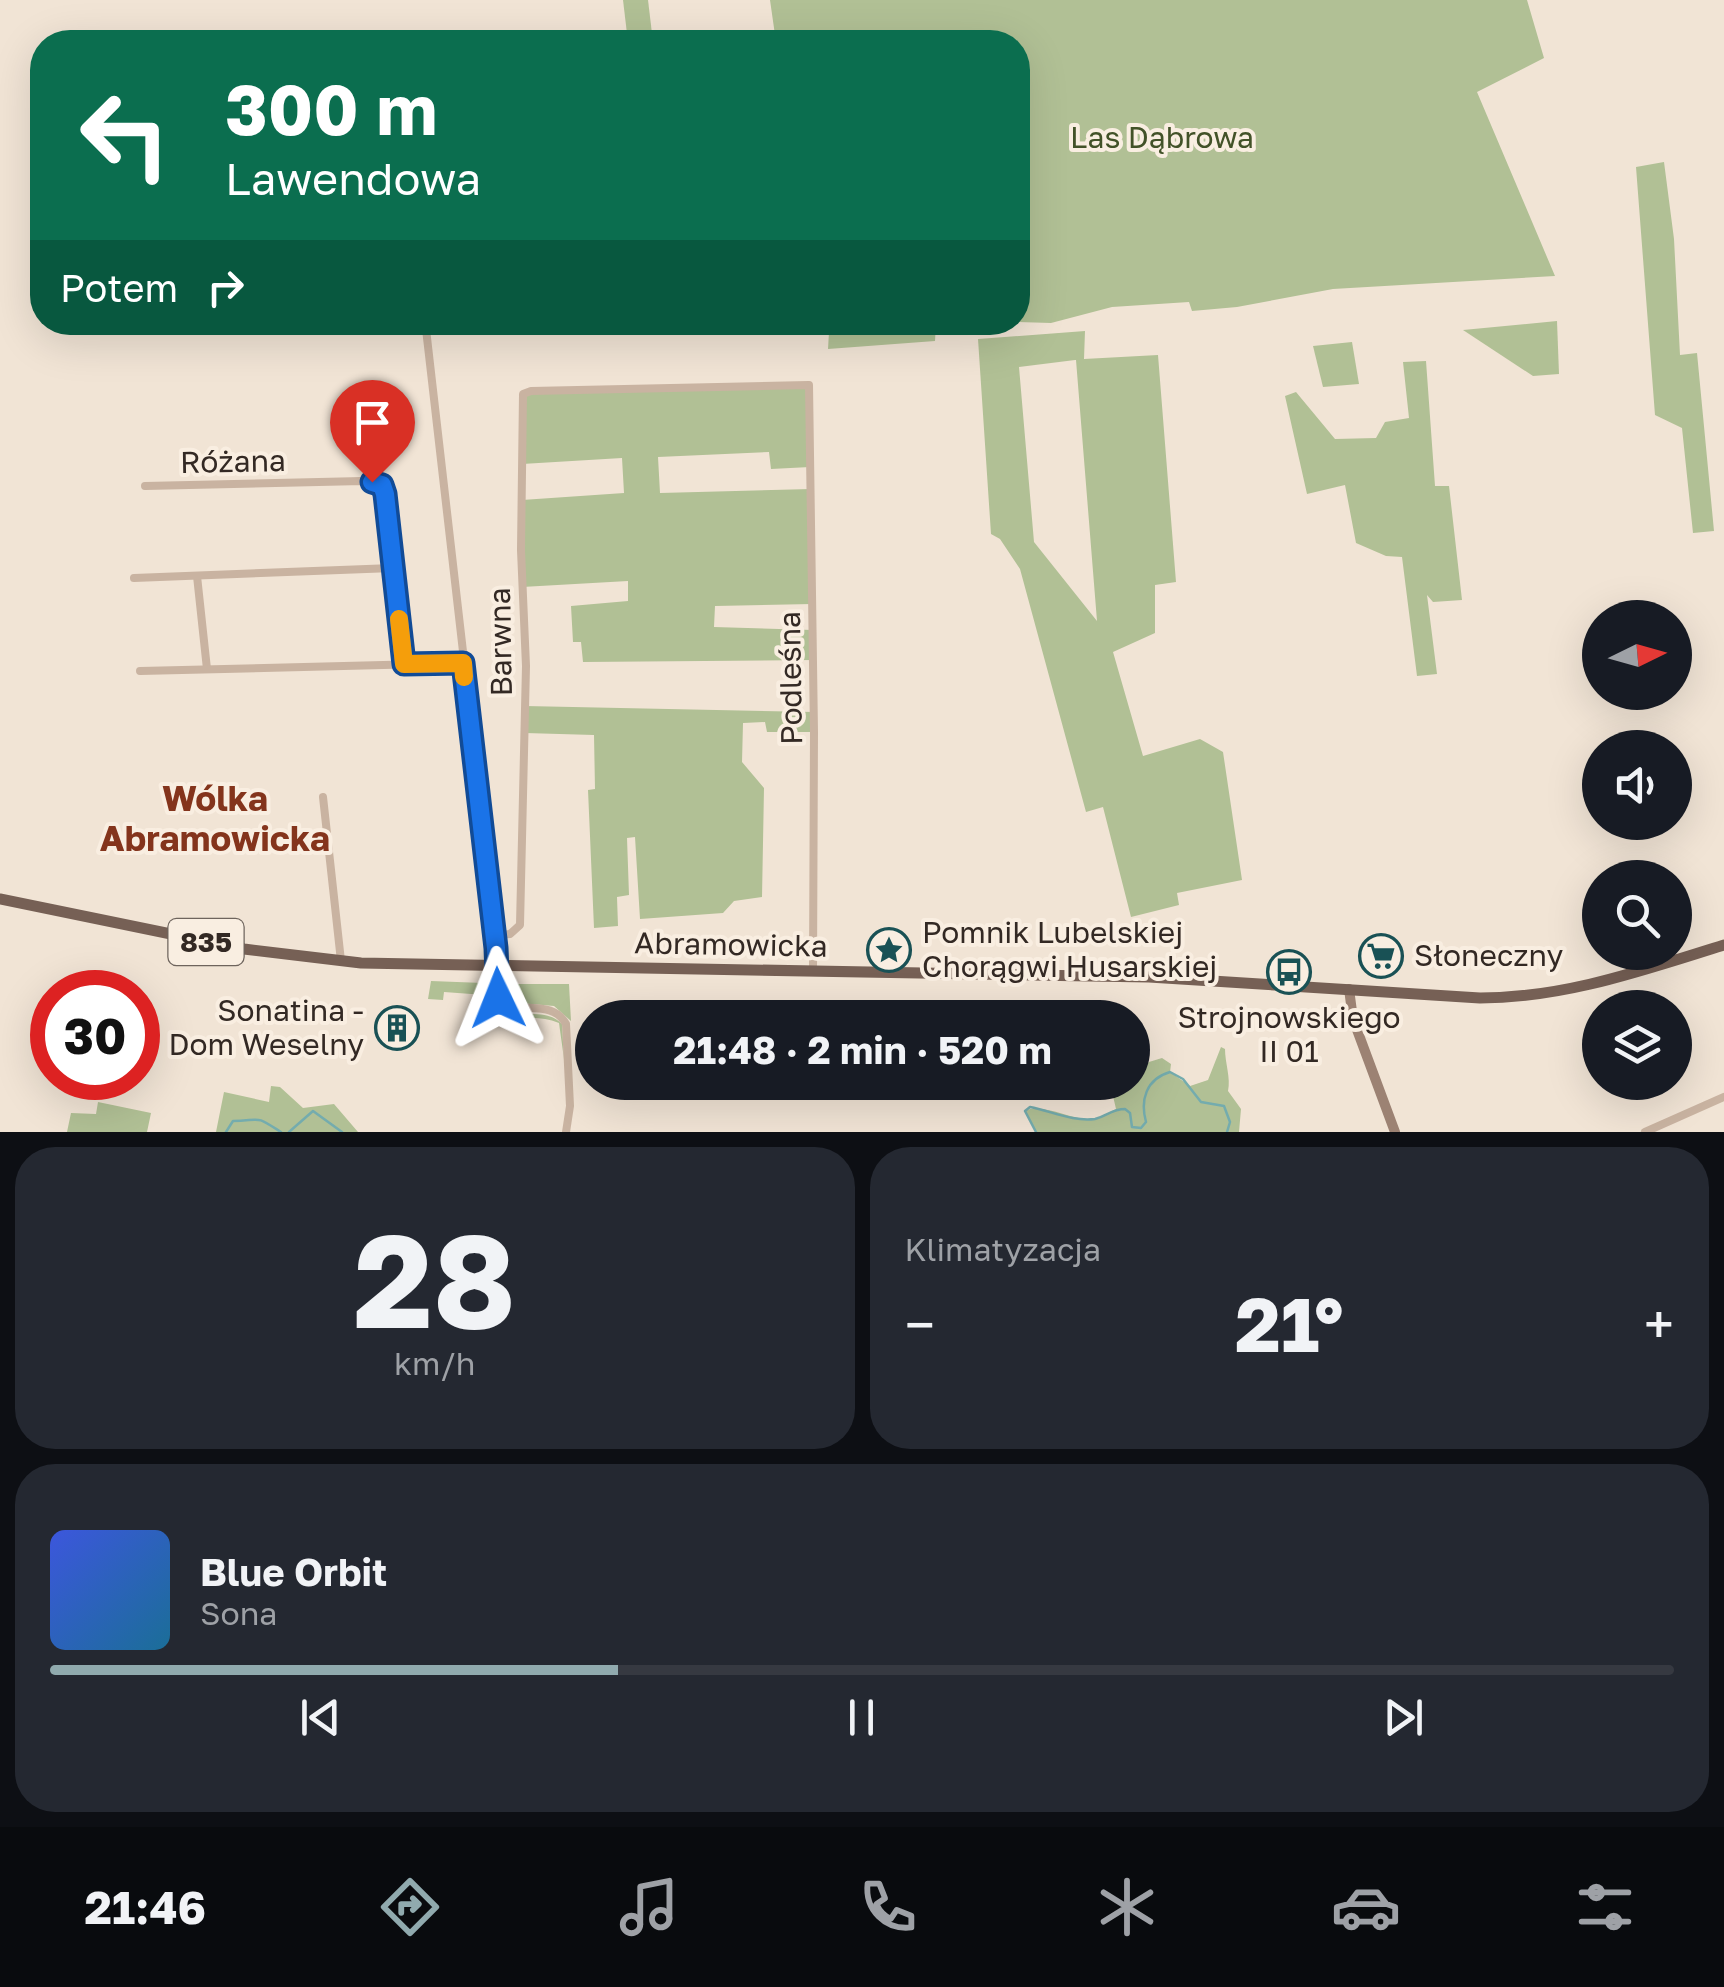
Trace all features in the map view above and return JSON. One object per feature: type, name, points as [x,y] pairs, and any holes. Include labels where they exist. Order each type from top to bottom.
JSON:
[{"type":"main road","name":"835","points":[[0,898],[204,942],[340,961],[492,966]]},
{"type":"main road","name":"Abramowicka","points":[[492,966],[1136,976],[1484,998],[1537,995],[1596,984],[1724,946]]},
{"type":"street","points":[[427,335],[493,936],[492,966],[500,1003],[513,1008],[552,1010],[565,1022],[570,1106],[566,1132]]},
{"type":"street","name":"Podleśna","points":[[531,390],[809,385],[813,971]]},
{"type":"street","name":"Barwna","points":[[493,936],[510,934],[520,925],[526,666],[521,404],[523,394],[531,390]]},
{"type":"street","name":"Różana","points":[[145,486],[378,483],[385,494],[404,664]]},
{"type":"street","points":[[134,578],[393,568]]},
{"type":"street","points":[[197,576],[206,669]]},
{"type":"street","points":[[140,671],[463,663]]},
{"type":"street","points":[[323,797],[340,961]]},
{"type":"street","points":[[1349,989],[1355,1025],[1395,1132]]},
{"type":"street","points":[[1644,1132],[1724,1097]]},
{"type":"green space","points":[[623,0],[648,0],[652,30],[627,30]]},
{"type":"green space","name":"Las Dąbrowa","points":[[770,0],[1527,0],[1544,58],[1477,92],[1555,276],[1333,289],[1192,311],[1189,302],[1112,307],[1051,323],[1030,322],[1030,30],[774,30]]},
{"type":"green space","points":[[1664,162],[1674,239],[1680,355],[1697,353],[1714,531],[1693,533],[1682,428],[1655,415],[1636,167]]},
{"type":"green space","points":[[1557,321],[1559,374],[1533,376],[1463,330]]},
{"type":"green space","points":[[1085,331],[1084,359],[1158,355],[1176,582],[1155,585],[1155,633],[1113,652],[1143,756],[1200,739],[1223,752],[1242,880],[1177,893],[1179,905],[1131,917],[1103,807],[1086,812],[1020,569],[1000,539],[991,534],[978,339]],"holes":[[[1076,360],[1097,621],[1034,542],[1019,367]]]},
{"type":"green space","points":[[829,335],[935,335],[935,341],[828,349]]},
{"type":"green space","points":[[1352,342],[1359,384],[1323,387],[1313,346]]},
{"type":"green space","points":[[1426,361],[1435,486],[1449,486],[1462,600],[1433,602],[1427,595],[1437,674],[1417,676],[1402,557],[1386,556],[1356,543],[1345,485],[1307,494],[1285,396],[1296,392],[1335,439],[1376,438],[1385,422],[1409,418],[1403,362]]},
{"type":"green space","points":[[809,385],[810,467],[771,469],[769,452],[658,457],[660,493],[811,489],[812,604],[715,606],[714,627],[813,630],[813,660],[583,662],[581,642],[573,642],[571,606],[628,601],[628,581],[522,587],[522,500],[624,493],[622,458],[522,464],[523,394]]},
{"type":"green space","points":[[525,706],[814,712],[814,732],[767,732],[765,722],[743,723],[742,762],[764,788],[762,897],[734,901],[723,913],[640,919],[635,837],[627,838],[629,895],[617,897],[618,926],[594,928],[588,790],[595,789],[594,735],[525,733]]},
{"type":"green space","points":[[431,981],[483,983],[491,1002],[500,1010],[554,1018],[562,1024],[564,1059],[559,1023],[508,1016],[492,1006],[485,995],[444,992],[443,1000],[428,999]]},
{"type":"green space","points":[[499,984],[569,984],[571,1021],[554,1006],[508,1002]]},
{"type":"green space","points":[[1221,1047],[1225,1049],[1228,1091],[1241,1109],[1239,1132],[1036,1132],[1025,1111],[1040,1109],[1092,1119],[1116,1109],[1114,1100],[1150,1100],[1150,1062],[1162,1058],[1171,1064],[1170,1072],[1190,1086],[1208,1080]]},
{"type":"green space","points":[[271,1086],[280,1087],[303,1108],[334,1104],[358,1132],[216,1132],[224,1092],[269,1102]]},
{"type":"green space","points":[[98,1102],[151,1113],[147,1132],[67,1132],[71,1113],[96,1114]]},
{"type":"waterway","points":[[1036,1132],[1025,1111],[1030,1107],[1087,1120],[1125,1109],[1130,1113],[1132,1127],[1141,1128],[1146,1122],[1144,1106],[1150,1085],[1170,1072],[1183,1079],[1201,1102],[1224,1106],[1230,1122],[1227,1132]]},
{"type":"waterway","points":[[289,1132],[313,1111],[342,1132]]},
{"type":"waterway","points":[[226,1132],[233,1121],[255,1120],[281,1132]]},
{"type":"slow traffic","points":[[399,619],[404,664],[463,663],[464,677]]},
{"type":"place","name":"Pomnik Lubelskiej Chorągwi Husarskiej","points":[[889,950]]},
{"type":"place","name":"Słoneczny","points":[[1381,956]]},
{"type":"place","name":"Strojnowskiego II 01","points":[[1289,972]]},
{"type":"place","name":"Sonatina - Dom Weselny","points":[[397,1028]]},
{"type":"district","name":"Wólka Abramowicka","points":[[215,819]]},
{"type":"route","points":[[372,482],[382,485],[385,494],[404,664],[463,663],[496,948],[498,998]]}]
